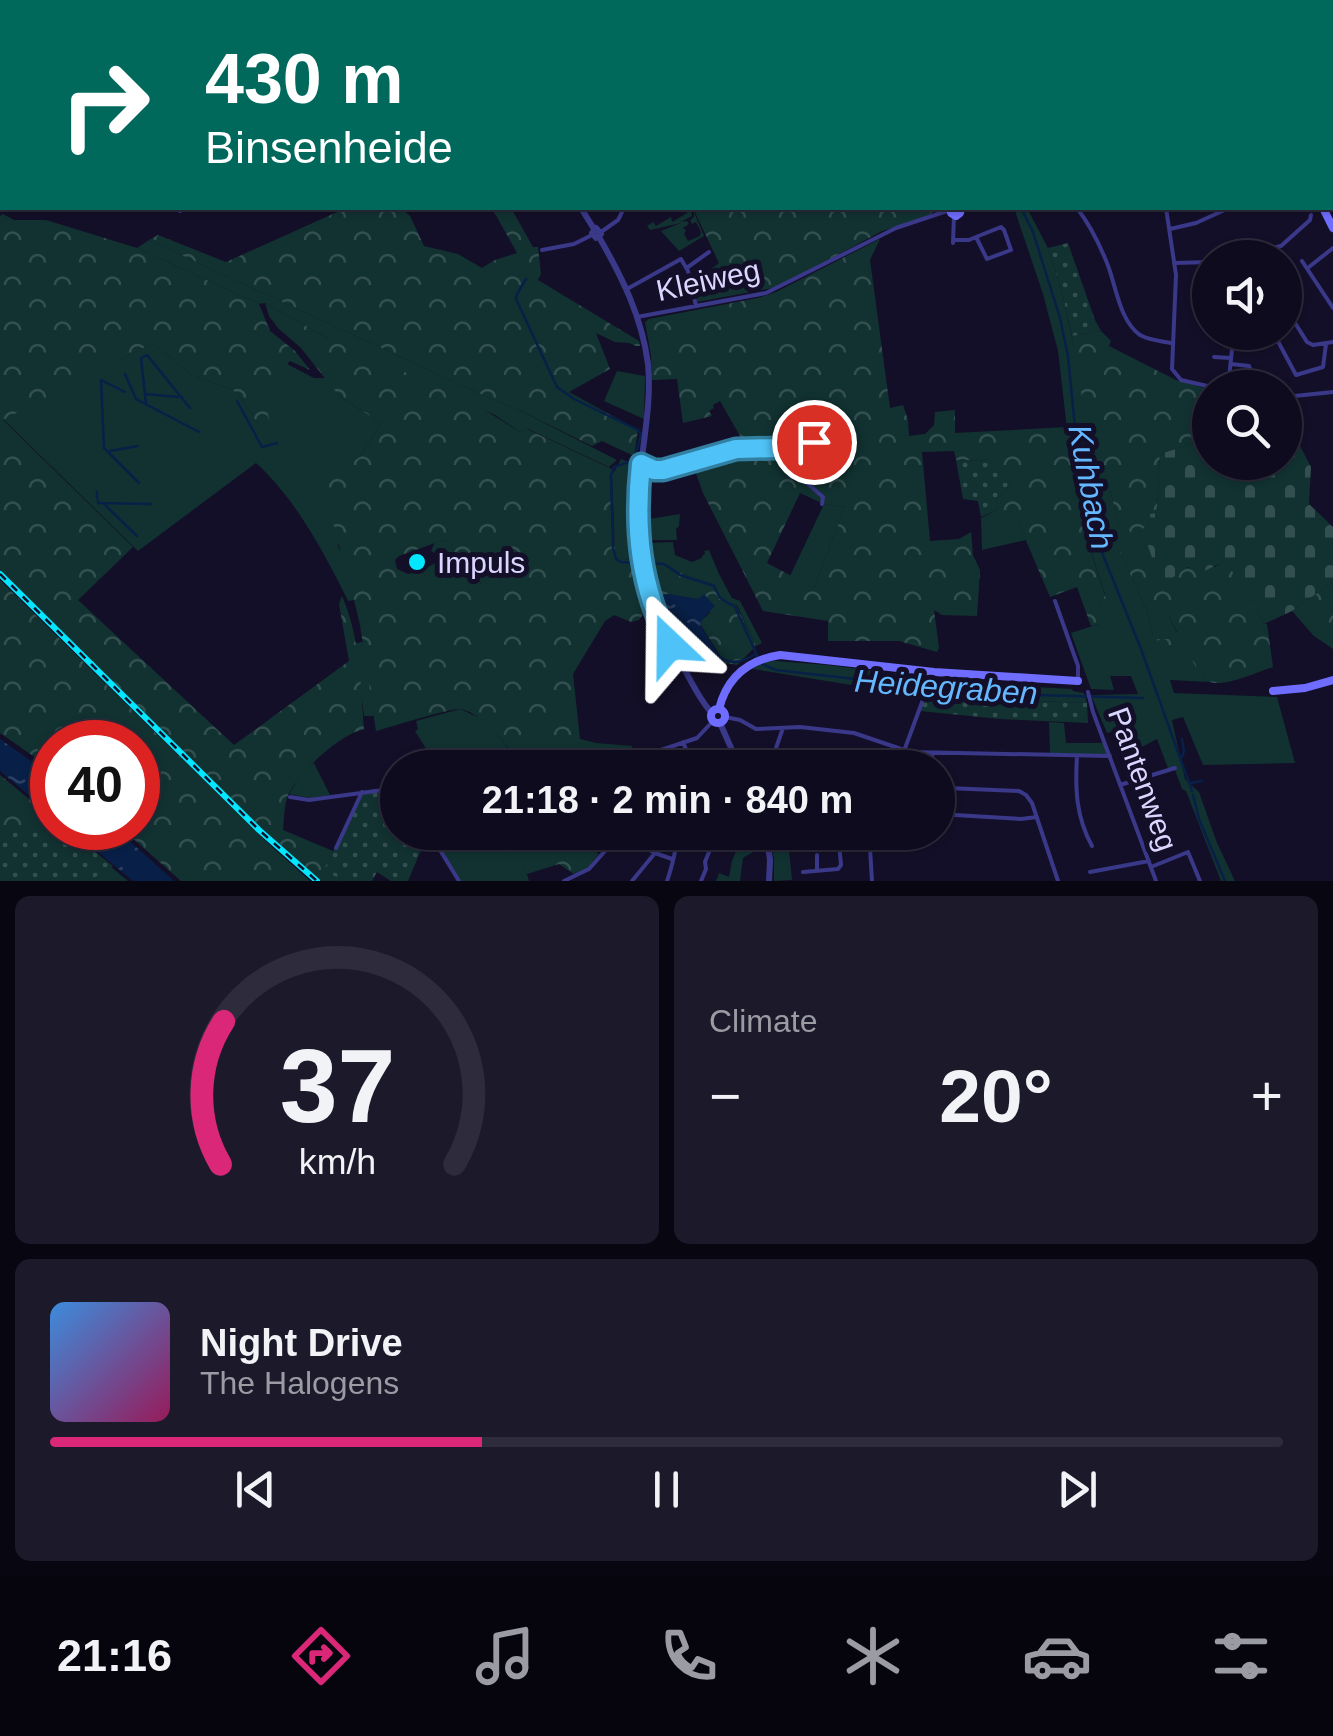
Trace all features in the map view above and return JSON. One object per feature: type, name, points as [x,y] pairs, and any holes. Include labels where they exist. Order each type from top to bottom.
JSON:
[{"type":"main road","points":[[718,717],[724,692],[743,668],[761,659],[794,654],[934,672],[1078,681]]},
{"type":"main road","points":[[1273,691],[1333,680]]},
{"type":"street","points":[[582,210],[627,289],[645,346],[649,386],[638,523],[641,563],[650,596],[663,632],[718,717],[732,750]]},
{"type":"street","points":[[542,250],[574,244],[597,233],[622,210]]},
{"type":"street","name":"Kleiweg","points":[[637,317],[775,290],[896,228],[954,210]]},
{"type":"street","points":[[957,210],[953,242],[1001,227],[1011,250],[987,259],[976,237]]},
{"type":"street","points":[[1078,210],[1104,254],[1131,326],[1147,338],[1172,344]]},
{"type":"street","points":[[1166,210],[1175,263],[1172,365],[1176,376],[1192,383]]},
{"type":"street","points":[[1170,229],[1225,210]]},
{"type":"street","points":[[1288,240],[1311,215]]},
{"type":"street","points":[[1308,268],[1333,248]]},
{"type":"street","points":[[686,268],[709,252]]},
{"type":"street","points":[[627,289],[678,258],[686,268],[696,306]]},
{"type":"street","points":[[1302,261],[1333,308]]},
{"type":"street","points":[[1175,263],[1192,263]]},
{"type":"street","points":[[1283,350],[1296,375],[1324,367],[1330,343],[1313,345],[1302,334]]},
{"type":"street","points":[[1230,370],[1232,350]]},
{"type":"street","points":[[1214,357],[1249,366],[1251,370]]},
{"type":"street","points":[[1302,395],[1333,392]]},
{"type":"street","points":[[641,464],[663,470],[736,449],[814,442]]},
{"type":"street","points":[[778,448],[790,476],[807,483],[823,497],[822,504]]},
{"type":"street","name":"Pantenweg","points":[[1055,601],[1078,666],[1078,681]]},
{"type":"street","points":[[904,750],[926,691]]},
{"type":"street","name":"Pantenweg","points":[[1089,696],[1156,881]]},
{"type":"street","points":[[718,717],[740,720],[756,729],[800,727],[854,733],[901,750]]},
{"type":"street","points":[[661,750],[698,738],[718,717]]},
{"type":"street","points":[[775,750],[783,728]]},
{"type":"street","points":[[683,742],[686,750]]},
{"type":"street","points":[[955,753],[1110,756]]},
{"type":"street","points":[[1077,756],[1077,808],[1082,830],[1092,846]]},
{"type":"street","points":[[1120,785],[1175,768]]},
{"type":"street","points":[[955,788],[1019,792],[1030,800],[1058,881]]},
{"type":"street","points":[[290,797],[309,800],[380,790]]},
{"type":"street","points":[[336,848],[362,792]]},
{"type":"street","points":[[955,815],[1037,817]]},
{"type":"street","points":[[440,850],[459,881]]},
{"type":"street","points":[[564,881],[589,869],[606,850]]},
{"type":"street","points":[[651,850],[672,859]]},
{"type":"street","points":[[667,881],[675,850]]},
{"type":"street","points":[[769,850],[770,881]]},
{"type":"street","points":[[802,872],[838,869],[839,850]]},
{"type":"street","points":[[870,850],[872,881]]},
{"type":"street","points":[[693,874],[701,879],[709,851]]},
{"type":"street","points":[[632,881],[655,852]]},
{"type":"street","points":[[1090,872],[1150,864],[1188,852],[1200,881]]},
{"type":"street","points":[[817,855],[817,871]]},
{"type":"green space","points":[[342,210],[403,210],[424,246],[458,254],[482,268],[517,253],[493,210],[512,210],[533,247],[538,247],[538,280],[639,341],[640,346],[636,346],[596,333],[610,369],[569,392],[638,430],[634,456],[602,441],[592,446],[149,240],[158,235],[226,262]]},
{"type":"green space","points":[[691,210],[692,216],[681,222],[689,224],[683,228],[688,241],[701,232],[696,222],[692,224],[690,220],[694,217],[694,212],[704,236],[679,251],[661,231],[681,223],[650,230],[647,226],[653,222],[656,226],[671,217],[672,222]]},
{"type":"green space","points":[[694,210],[935,210],[925,218],[882,231],[778,287],[697,302],[695,291],[703,287],[701,277],[719,263]]},
{"type":"green space","points":[[1015,210],[1028,210],[1048,248],[1061,288],[1079,369],[1094,471],[1105,470],[1121,532],[1130,530],[1132,558],[1121,554],[1147,611],[1153,635],[1155,614],[1168,614],[1177,633],[1168,639],[1165,667],[1189,652],[1208,682],[1170,680],[1174,693],[1277,697],[1295,763],[1203,765],[1183,717],[1172,720],[1185,779],[1199,792],[1235,881],[1221,881],[1186,791],[1175,770],[1169,771],[1157,739],[1140,748],[1132,726],[1107,733],[1091,695],[1138,694],[1131,676],[1110,676],[1114,690],[1091,689],[1071,633],[1102,623],[1098,603],[1106,597],[1086,536],[1089,478],[1073,481],[1058,351]]},
{"type":"green space","points":[[0,216],[46,220],[137,248],[259,304],[270,331],[295,351],[310,370],[290,361],[263,395],[270,422],[276,429],[273,435],[259,425],[233,390],[190,374],[153,343],[3,420],[133,547],[78,600],[234,745],[349,661],[339,604],[342,596],[356,645],[364,730],[332,746],[299,779],[287,798],[283,830],[333,851],[325,870],[343,881],[320,881],[160,729],[160,720],[151,720],[0,570]]},
{"type":"green space","points":[[880,239],[870,260],[890,408],[903,405],[909,436],[925,434],[934,425],[935,412],[955,410],[955,433],[1068,427],[1073,480],[1089,478],[1092,489],[1087,494],[1086,537],[1106,598],[1098,603],[1103,623],[1091,626],[1077,587],[1050,597],[1016,517],[997,517],[996,500],[1011,483],[989,461],[956,460],[954,451],[922,452],[930,541],[959,539],[971,532],[973,555],[980,570],[977,616],[942,615],[934,610],[937,652],[899,641],[828,641],[828,621],[763,611],[703,493],[692,462],[747,448],[720,401],[709,411],[712,416],[683,423],[677,379],[652,380],[645,322],[776,292]],"holes":[[[800,493],[824,504],[845,507],[814,588],[767,563]]]},
{"type":"green space","points":[[149,240],[513,407],[617,460],[609,467],[528,429],[520,432],[495,415],[324,336],[265,303],[259,304],[137,248]]},
{"type":"green space","points":[[1068,243],[1101,331],[1072,336],[1048,248]]},
{"type":"green space","points":[[265,303],[324,336],[472,402],[520,432],[527,429],[614,470],[611,489],[615,549],[620,558],[638,562],[646,597],[644,613],[631,622],[614,615],[605,621],[573,674],[580,739],[632,746],[631,750],[510,750],[487,724],[460,709],[376,731],[360,625],[381,613],[366,597],[354,600],[333,523],[328,476],[360,457],[381,423],[339,396],[301,348],[278,328]],"holes":[[[443,540],[451,543],[459,572],[476,573],[481,584],[439,590],[421,571],[408,574],[397,569],[395,560]]]},
{"type":"green space","points":[[1101,331],[1111,341],[1109,346],[1192,385],[1192,444],[1160,454],[1157,513],[1143,529],[1156,569],[1215,567],[1226,560],[1267,624],[1273,667],[1213,683],[1201,676],[1189,653],[1165,667],[1157,639],[1168,639],[1177,632],[1168,614],[1156,614],[1162,636],[1153,635],[1147,611],[1120,552],[1131,557],[1130,531],[1121,533],[1105,470],[1094,472],[1072,336]]},
{"type":"green space","points":[[153,343],[190,374],[233,390],[259,425],[273,434],[262,395],[287,364],[314,378],[326,378],[339,396],[381,423],[360,457],[338,546],[366,597],[382,613],[360,625],[354,600],[348,601],[308,527],[256,463],[138,551],[3,419]]},
{"type":"green space","points":[[617,371],[645,376],[644,419],[604,401]]},
{"type":"green space","points":[[1192,444],[1192,480],[1302,480],[1302,450],[1311,467],[1309,504],[1333,527],[1333,582],[1292,611],[1264,624],[1226,561],[1202,572],[1188,567],[1166,582],[1156,569],[1142,529],[1151,524],[1150,514],[1157,513],[1160,454]]},
{"type":"green space","points":[[621,459],[638,468],[634,532],[638,562],[620,558],[615,550],[612,476]]},
{"type":"green space","points":[[956,460],[989,461],[1008,472],[1011,483],[996,500],[997,510],[981,517],[978,501],[963,499]]},
{"type":"green space","points":[[824,504],[845,507],[814,588],[790,576]]},
{"type":"green space","points":[[997,510],[998,517],[1016,517],[1026,540],[982,550],[981,518]]},
{"type":"green space","points":[[680,514],[677,540],[643,540],[643,520]]},
{"type":"green space","points":[[435,542],[451,543],[459,572],[476,573],[481,585],[438,590],[421,571],[437,562],[438,555],[431,551]]},
{"type":"green space","points":[[673,542],[675,555],[692,562],[709,550],[732,598],[740,601],[762,643],[756,646],[737,605],[722,601],[713,584],[664,563],[645,563],[642,545]]},
{"type":"green space","points":[[645,563],[664,563],[713,584],[722,601],[736,605],[756,646],[737,665],[725,663],[700,624],[710,613],[698,599],[667,594],[656,601]]},
{"type":"green space","points":[[0,580],[143,720],[30,720],[30,754],[0,733]]},
{"type":"green space","points":[[1333,582],[1333,649],[1313,635],[1292,611]]},
{"type":"green space","points":[[363,642],[374,716],[364,716],[355,643]]},
{"type":"green space","points":[[763,660],[982,684],[1072,689],[1084,693],[1087,703],[925,697],[753,669]]},
{"type":"green space","points":[[925,697],[1087,703],[1088,723],[920,711]]},
{"type":"green space","points":[[460,709],[480,718],[510,750],[427,750],[415,731],[416,721]]},
{"type":"green space","points":[[1049,722],[1064,723],[1066,743],[1103,743],[1107,755],[1050,753]]},
{"type":"green space","points":[[160,737],[310,881],[181,881],[146,850],[160,850]]},
{"type":"green space","points":[[314,763],[330,795],[310,798],[289,794],[304,770]]},
{"type":"green space","points":[[0,775],[30,800],[30,850],[91,850],[128,881],[0,881]]},
{"type":"green space","points":[[380,791],[380,850],[421,850],[408,881],[391,881],[377,872],[372,881],[343,881],[324,870],[362,794]]},
{"type":"green space","points":[[30,828],[30,850],[93,850],[113,866],[89,881],[0,881],[0,836]]},
{"type":"green space","points":[[442,850],[507,850],[529,881],[461,881]]},
{"type":"green space","points":[[507,850],[593,850],[599,854],[587,869],[574,874],[559,864],[527,874]]},
{"type":"green space","points":[[736,850],[757,850],[743,858],[740,881],[716,881],[719,873],[729,877]]},
{"type":"green space","points":[[772,850],[795,850],[789,851],[792,880],[774,881]]},
{"type":"water","points":[[667,594],[698,599],[704,594],[715,606],[700,625],[720,657],[682,653],[676,648],[656,601]]},
{"type":"water","points":[[0,739],[30,760],[30,796],[0,771]]},
{"type":"water","points":[[96,850],[139,850],[174,881],[133,881]]},
{"type":"waterway","name":"Kuhbach","points":[[1022,210],[1033,232],[1060,318],[1082,470],[1097,540],[1192,791]]},
{"type":"waterway","name":"Heidegraben","points":[[526,279],[516,299],[557,387],[638,430],[641,434],[635,457]]},
{"type":"waterway","points":[[146,404],[141,358],[147,355],[190,408]]},
{"type":"waterway","points":[[125,374],[136,399],[199,432]]},
{"type":"waterway","points":[[125,392],[101,380],[104,448],[139,483]]},
{"type":"waterway","points":[[146,394],[178,397]]},
{"type":"waterway","points":[[237,401],[262,447],[277,443]]},
{"type":"waterway","points":[[110,451],[138,446]]},
{"type":"waterway","name":"Heidegraben","points":[[632,461],[614,467],[611,475],[616,559],[664,564],[680,575],[714,586],[720,598],[735,607],[756,653]]},
{"type":"waterway","points":[[97,492],[97,498]]},
{"type":"waterway","points":[[98,501],[151,504]]},
{"type":"waterway","points":[[103,503],[137,536]]},
{"type":"waterway","name":"Heidegraben","points":[[720,657],[734,662],[756,654],[758,657]]},
{"type":"waterway","name":"Heidegraben","points":[[762,664],[776,670],[864,680],[923,692],[1143,698]]},
{"type":"waterway","name":"Kuhbach","points":[[1182,739],[1182,757]]},
{"type":"waterway","name":"Kuhbach","points":[[1190,783],[1202,781]]},
{"type":"waterway","name":"Kuhbach","points":[[1193,795],[1225,881]]},
{"type":"railway","points":[[0,574],[259,830],[317,881]]},
{"type":"place","name":"Impuls","points":[[417,562]]},
{"type":"route","points":[[670,645],[655,612],[642,566],[638,523],[641,464],[663,470],[736,449],[814,442]]}]
